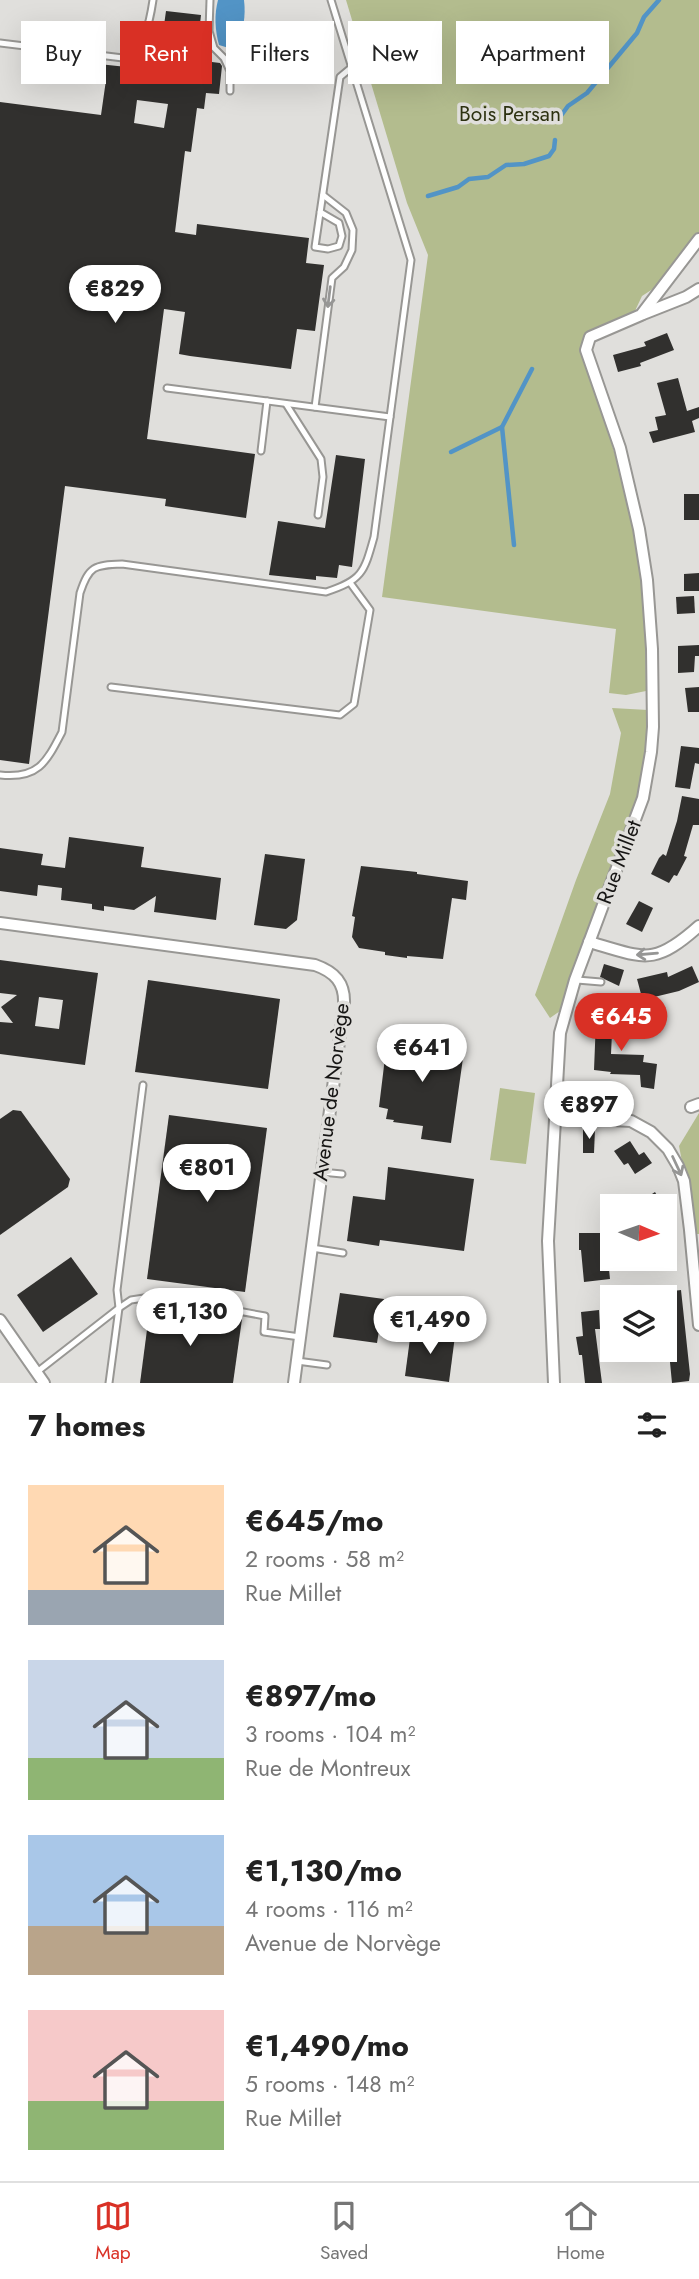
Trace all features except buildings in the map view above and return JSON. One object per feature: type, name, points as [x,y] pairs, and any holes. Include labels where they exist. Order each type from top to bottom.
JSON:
[{"type":"street","points":[[641,315],[699,239]]},
{"type":"street","points":[[641,315],[699,289]]},
{"type":"street","name":"Rue Millet","points":[[554,1383],[548,1241],[560,1033],[575,979],[643,798],[653,727],[652,649],[647,580],[639,529],[620,448],[589,360],[587,344],[590,337],[641,315]]},
{"type":"street","name":"Avenue de Norvège","points":[[0,923],[315,965],[330,971],[342,984],[344,996],[294,1383]]},
{"type":"street","points":[[589,942],[627,954],[652,955],[677,945],[699,926]]},
{"type":"street","points":[[556,1117],[631,1121],[651,1132],[668,1149],[684,1181],[699,1325]]},
{"type":"street","points":[[0,1320],[44,1383]]},
{"type":"lane","points":[[0,43],[123,58],[137,47],[150,26],[153,0]]},
{"type":"lane","points":[[210,0],[209,31],[214,48],[225,58],[230,71],[230,91]]},
{"type":"lane","points":[[331,0],[348,54]]},
{"type":"lane","points":[[320,212],[339,223],[342,236],[339,246],[328,250],[315,247],[320,212],[323,195],[340,77],[348,70]]},
{"type":"lane","points":[[0,775],[23,776],[40,767],[52,752],[62,732],[80,593],[86,575],[102,565],[122,564],[326,592],[351,583],[366,565],[374,537],[411,260],[357,84]]},
{"type":"lane","points":[[315,407],[332,278],[344,267],[352,250],[353,230],[346,213],[323,195]]},
{"type":"lane","points":[[167,388],[390,417]]},
{"type":"lane","points":[[261,451],[267,401]]},
{"type":"lane","points":[[286,404],[321,459],[323,477],[318,515]]},
{"type":"lane","points":[[111,687],[340,715],[354,704],[370,610],[351,583]]},
{"type":"lane","points":[[575,979],[601,982]]},
{"type":"lane","points":[[109,1383],[119,1308],[117,1290],[143,1085]]},
{"type":"lane","points":[[321,1172],[342,1174]]},
{"type":"lane","points":[[312,1248],[343,1252]]},
{"type":"lane","points":[[36,1372],[119,1308],[131,1300],[144,1298],[195,1303],[265,1316],[264,1332],[300,1337]]},
{"type":"lane","points":[[297,1361],[327,1365]]},
{"type":"green space","name":"Bois Persan","points":[[346,0],[699,0],[699,236],[659,285],[642,296],[634,313],[590,333],[585,353],[628,499],[645,589],[646,691],[626,695],[609,693],[616,629],[382,597],[428,255],[407,203],[371,84],[442,84],[442,21],[352,21]]},
{"type":"green space","points":[[612,708],[648,710],[641,785],[635,810],[560,1011],[550,1018],[535,995],[610,794],[621,733]]},
{"type":"green space","points":[[500,1088],[535,1093],[526,1164],[490,1160]]},
{"type":"green space","points":[[699,1113],[699,1234],[696,1234],[679,1146]]},
{"type":"water","points":[[218,0],[244,0],[243,21],[226,21],[226,47],[219,45],[216,11]]},
{"type":"waterway","points":[[560,117],[568,106],[587,93],[637,33],[644,17],[659,0]]},
{"type":"waterway","points":[[428,196],[458,187],[469,179],[488,177],[506,165],[524,164],[549,156],[554,149],[555,140]]},
{"type":"waterway","points":[[514,545],[502,427],[532,369]]},
{"type":"waterway","points":[[451,452],[502,427]]}]
